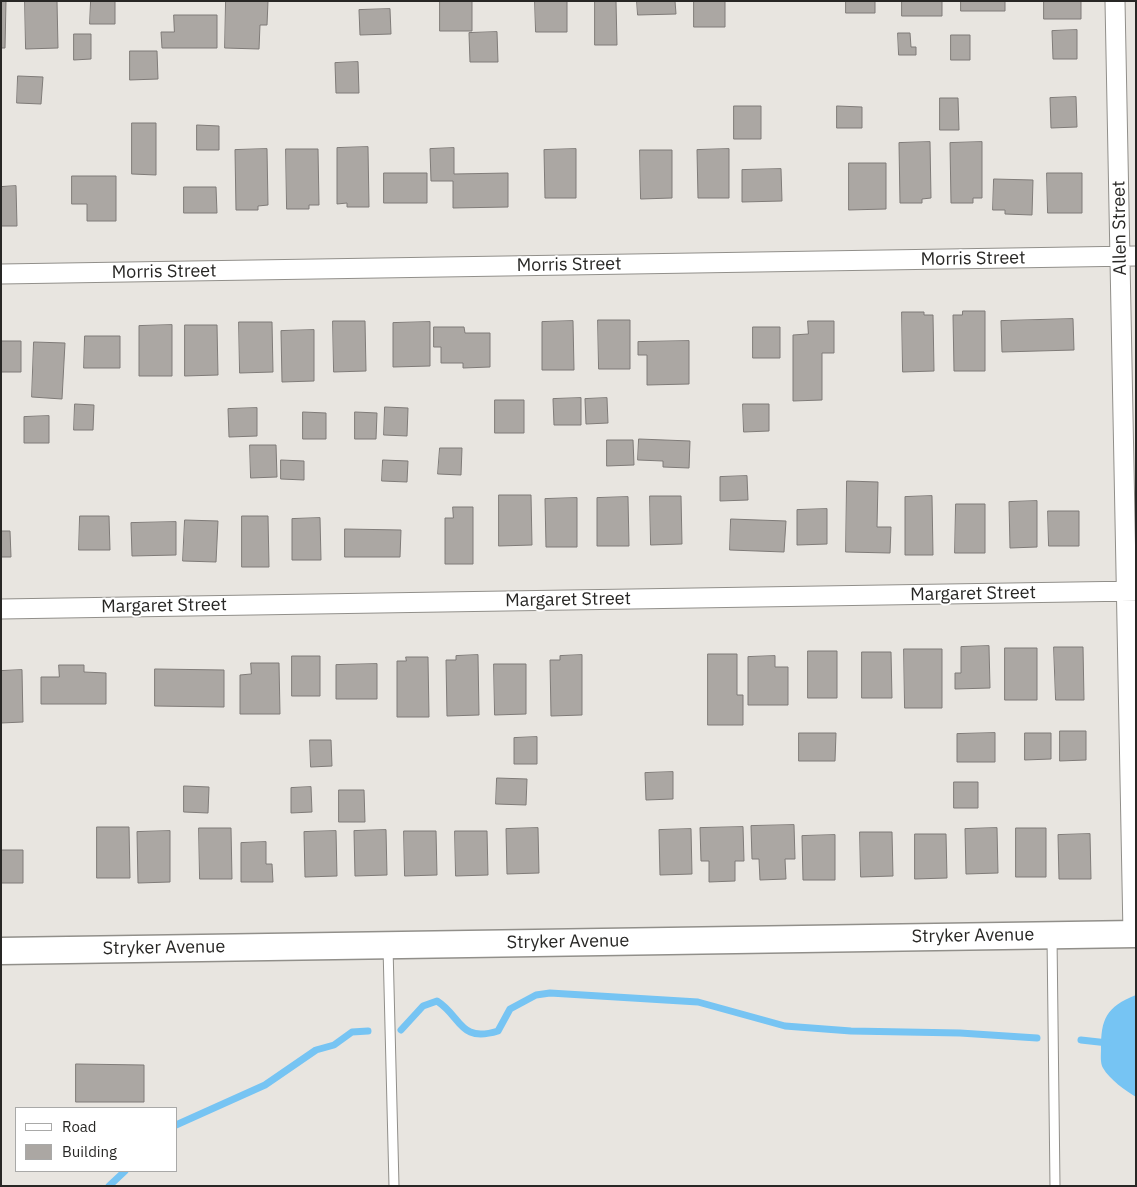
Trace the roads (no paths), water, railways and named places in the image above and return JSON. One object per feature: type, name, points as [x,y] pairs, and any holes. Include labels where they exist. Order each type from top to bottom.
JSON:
[{"type":"street","name":"Allen Street","points":[[1115,1],[1128,256],[1134,934]]},
{"type":"street","name":"Morris Street","points":[[1,274],[1128,256]]},
{"type":"street","name":"Margaret Street","points":[[1,609],[1131,591]]},
{"type":"street","name":"Stryker Avenue","points":[[1,951],[1134,934]]},
{"type":"lane","points":[[1052,935],[1055,1186]]},
{"type":"lane","points":[[388,945],[394,1186]]},
{"type":"water","points":[[1136,995],[1136,1097],[1110,1077],[1102,1066],[1101,1039],[1107,1015],[1118,1004]]},
{"type":"waterway","points":[[401,1030],[423,1006],[437,1001],[468,1031],[476,1034],[498,1031],[510,1009],[536,995],[550,993],[698,1002],[785,1026],[851,1031],[960,1033],[1037,1038]]},
{"type":"waterway","points":[[178,1124],[265,1085],[316,1050],[334,1045],[352,1032],[368,1031]]},
{"type":"waterway","points":[[1081,1040],[1108,1043]]},
{"type":"waterway","points":[[109,1186],[124,1172]]}]
